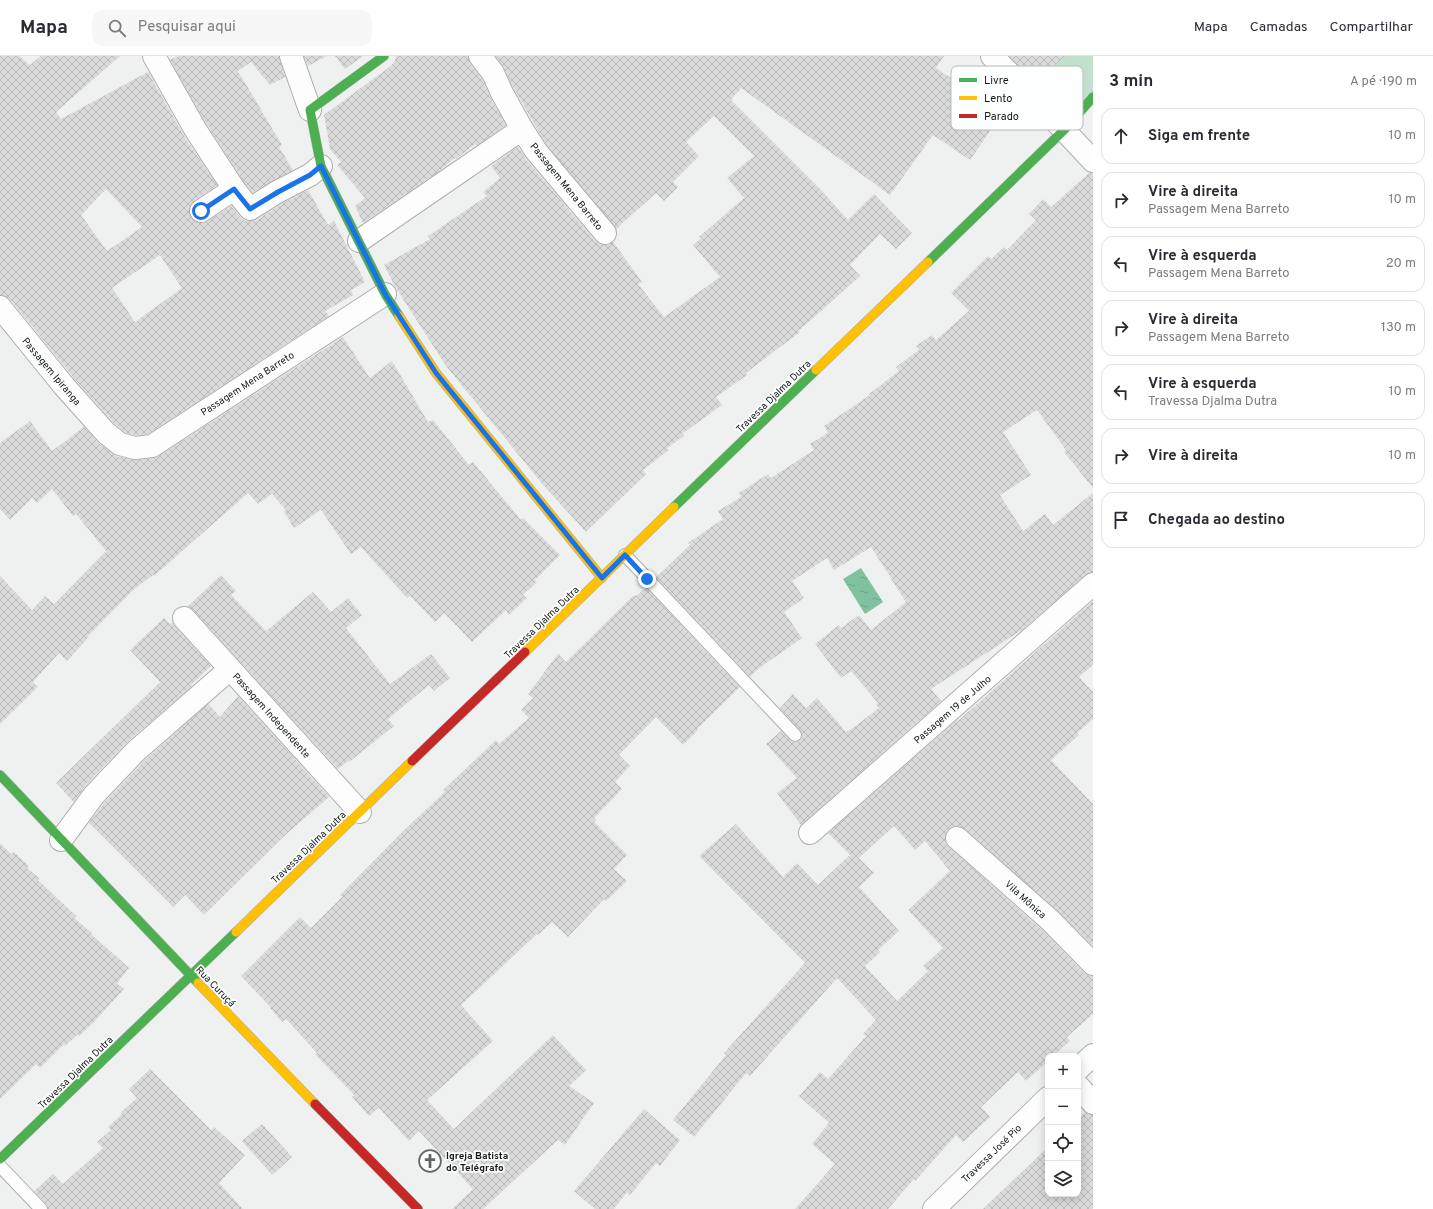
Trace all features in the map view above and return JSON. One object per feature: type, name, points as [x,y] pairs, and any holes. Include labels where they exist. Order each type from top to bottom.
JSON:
[{"type":"street","points":[[154,56],[195,130],[234,189],[250,209],[310,175],[321,166]]},
{"type":"street","points":[[291,56],[310,110],[321,166],[385,294],[436,373],[602,578]]},
{"type":"street","points":[[310,110],[384,56]]},
{"type":"street","name":"Passagem Mena Barreto","points":[[480,56],[494,73],[502,93],[536,151],[605,233]]},
{"type":"street","points":[[992,56],[1002,66]]},
{"type":"street","name":"Travessa Djalma Dutra","points":[[1083,108],[1093,97]]},
{"type":"street","points":[[359,241],[522,129]]},
{"type":"street","name":"Travessa Djalma Dutra","points":[[0,1159],[191,976],[1063,130]]},
{"type":"street","points":[[1073,130],[1093,161]]},
{"type":"street","points":[[1079,130],[1093,139]]},
{"type":"street","points":[[201,211],[234,189]]},
{"type":"street","name":"Passagem Mena Barreto","points":[[106,433],[120,444],[135,448],[152,446],[385,294]]},
{"type":"street","name":"Passagem Ipiranga","points":[[2,314],[106,433]]},
{"type":"street","name":"Passagem 19 de Julho","points":[[810,833],[1093,584]]},
{"type":"street","name":"Passagem Independente","points":[[184,618],[360,812]]},
{"type":"street","points":[[61,840],[94,795],[136,751],[230,669]]},
{"type":"street","name":"Rua Curuçá","points":[[0,775],[191,976],[418,1209]]},
{"type":"street","name":"Vila Mônica","points":[[957,838],[1051,921],[1093,964]]},
{"type":"street","points":[[1081,1066],[1093,1055]]},
{"type":"street","points":[[1081,1089],[1093,1103]]},
{"type":"street","name":"Travessa José Pio","points":[[934,1209],[1045,1101]]},
{"type":"lane","points":[[625,555],[796,735]]},
{"type":"lane","points":[[0,1166],[41,1209]]},
{"type":"shaded area","points":[[997,56],[1093,56],[1093,105],[1083,116],[1083,66],[1006,66]]},
{"type":"shaded area","points":[[1061,130],[1070,130],[1065,135]]},
{"type":"water","points":[[861,568],[883,602],[865,614],[843,579]]},
{"type":"building","points":[[0,56],[19,56],[30,65],[41,56],[120,56],[56,112],[61,119],[148,72],[184,136],[217,185],[190,205],[189,212],[191,218],[196,222],[202,223],[208,221],[231,206],[245,221],[257,220],[283,203],[308,190],[328,225],[334,221],[365,282],[351,290],[353,295],[325,311],[329,316],[148,434],[136,435],[126,433],[115,424],[74,378],[10,299],[0,295]],"holes":[[[106,189],[142,227],[107,251],[81,215]],[[160,255],[182,288],[135,322],[112,288]]]},
{"type":"building","points":[[178,56],[279,56],[285,77],[270,85],[251,62],[238,71],[282,145],[279,147],[293,170],[253,192],[244,182],[206,123],[170,60]]},
{"type":"building","points":[[304,56],[327,56],[308,66]]},
{"type":"building","points":[[335,56],[363,56],[345,69]]},
{"type":"building","points":[[396,56],[468,56],[470,63],[482,79],[491,99],[506,125],[476,146],[475,144],[438,172],[363,223],[355,206],[365,198],[337,165],[341,162],[330,149],[324,115],[391,66],[395,61]]},
{"type":"building","points":[[496,56],[944,56],[936,68],[951,78],[951,130],[991,130],[970,160],[933,135],[890,195],[741,88],[731,100],[821,190],[848,220],[874,194],[912,233],[896,249],[880,234],[850,265],[860,276],[798,331],[800,332],[746,373],[747,375],[716,397],[722,405],[682,434],[684,436],[667,448],[669,450],[643,470],[646,474],[586,532],[544,486],[446,366],[396,288],[384,265],[430,239],[428,236],[487,196],[483,192],[500,178],[491,166],[518,147],[526,159],[595,241],[600,245],[607,245],[613,242],[642,282],[638,284],[664,317],[720,277],[693,245],[701,238],[699,237],[744,198],[727,178],[754,156],[714,116],[686,142],[699,156],[673,182],[678,187],[664,201],[656,193],[616,229],[546,144],[513,87],[504,68]]},
{"type":"building","points":[[1010,56],[1065,56],[1054,66],[1020,66]]},
{"type":"building","points":[[1089,173],[1093,173],[1093,488],[1064,452],[1066,450],[1037,410],[1003,432],[1031,475],[1000,495],[1023,531],[1045,514],[1053,525],[1093,493],[1093,572],[1085,575],[1022,630],[931,689],[941,701],[801,825],[777,793],[797,778],[766,744],[781,731],[792,742],[797,742],[802,738],[800,730],[780,708],[793,694],[806,708],[817,698],[846,732],[879,708],[876,705],[878,703],[851,671],[841,678],[815,644],[839,625],[841,628],[859,615],[871,630],[906,602],[871,547],[834,570],[827,558],[792,581],[804,598],[784,612],[802,638],[758,669],[750,677],[656,577],[690,545],[688,543],[723,519],[718,511],[741,497],[739,493],[768,474],[771,478],[814,450],[810,444],[828,433],[824,426],[870,395],[869,394],[899,371],[896,367],[919,350],[916,346],[932,335],[936,340],[969,311],[951,293],[988,256],[991,259],[1004,247],[1007,250],[1036,220],[1029,214],[1043,199],[1051,207]]},
{"type":"building","points":[[343,337],[370,378],[392,361],[428,422],[433,420],[469,465],[473,462],[521,520],[523,518],[560,555],[535,580],[537,582],[523,595],[527,598],[509,615],[506,610],[472,642],[444,613],[435,622],[410,596],[407,598],[361,547],[351,554],[321,510],[294,528],[284,512],[286,510],[272,494],[258,504],[248,493],[154,576],[153,575],[133,590],[88,636],[89,637],[67,661],[59,653],[33,682],[38,687],[0,724],[0,576],[32,610],[45,596],[54,604],[106,551],[76,514],[73,516],[52,489],[37,503],[32,498],[10,520],[0,509],[0,443],[30,421],[52,451],[84,427],[98,443],[116,456],[136,460],[154,458]]},
{"type":"building","points":[[221,575],[236,591],[231,595],[266,631],[313,592],[331,612],[348,598],[362,615],[346,628],[390,684],[431,654],[450,678],[434,691],[429,685],[388,719],[394,726],[338,769],[188,606]]},
{"type":"building","points":[[646,588],[740,687],[697,729],[698,730],[683,745],[656,717],[619,755],[630,766],[615,782],[622,789],[594,818],[596,820],[594,822],[627,855],[614,869],[627,881],[606,901],[604,899],[568,937],[552,922],[538,935],[537,934],[461,1005],[493,1041],[427,1100],[454,1129],[553,1035],[586,1070],[569,1086],[594,1103],[565,1145],[558,1140],[483,1209],[452,1209],[473,1189],[419,1131],[409,1141],[379,1108],[369,1116],[352,1097],[354,1095],[315,1054],[317,1053],[286,1019],[282,1022],[270,1008],[271,1007],[241,976],[300,917],[311,928],[342,897],[340,895],[403,831],[445,792],[443,790],[496,740],[499,744],[529,718],[521,710],[533,698],[528,694],[558,654],[566,662],[634,595],[636,596]]},
{"type":"building","points":[[1093,601],[1093,665],[1079,677],[1093,692],[1093,719],[1077,733],[1079,735],[1051,760],[1093,804],[1093,946],[1059,912],[965,829],[959,826],[953,826],[947,830],[945,842],[1042,930],[1084,973],[1089,976],[1093,976],[1093,1014],[1067,1037],[1070,1041],[1056,1053],[1045,1053],[1045,1064],[1026,1081],[1018,1072],[981,1107],[990,1117],[963,1142],[956,1135],[888,1209],[795,1209],[835,1164],[812,1144],[829,1123],[799,1096],[820,1072],[828,1079],[866,1036],[863,1034],[876,1020],[837,978],[750,1076],[746,1073],[694,1137],[673,1120],[726,1055],[724,1053],[805,963],[699,856],[736,824],[783,877],[797,863],[818,885],[850,855],[828,833],[956,721],[959,720]],"holes":[[[894,826],[915,850],[925,841],[950,871],[908,910],[943,948],[923,966],[928,971],[897,1001],[865,966],[880,952],[878,950],[899,931],[859,887],[874,873],[859,858]]]},
{"type":"building","points":[[164,618],[170,624],[173,622],[211,666],[191,685],[192,686],[127,742],[85,786],[74,802],[56,783],[160,682],[130,650]]},
{"type":"building","points":[[238,696],[329,797],[283,837],[204,915],[185,895],[173,907],[89,823],[104,803],[145,760],[208,704],[220,717]]},
{"type":"building","points":[[0,843],[11,854],[14,852],[29,866],[27,868],[40,879],[38,880],[76,916],[74,918],[129,968],[117,983],[124,989],[93,1023],[79,1036],[78,1034],[65,1046],[64,1044],[40,1068],[36,1064],[0,1099]]},
{"type":"building","points":[[150,1069],[211,1130],[214,1127],[245,1155],[219,1183],[243,1209],[48,1209],[46,1204],[34,1191],[53,1174],[63,1184],[103,1148],[97,1142],[111,1130],[108,1127],[122,1114],[121,1112],[137,1098],[129,1089]]},
{"type":"building","points":[[644,1109],[680,1140],[660,1166],[656,1163],[630,1195],[627,1192],[614,1209],[595,1209],[574,1191]]},
{"type":"building","points":[[1085,1112],[1089,1115],[1093,1115],[1093,1209],[983,1209],[1045,1150],[1045,1197],[1081,1197],[1081,1116]]},
{"type":"building","points":[[262,1124],[292,1157],[272,1175],[242,1141]]},
{"type":"traffic: fast","points":[[384,56],[310,110],[321,166],[385,294],[399,316]]},
{"type":"traffic: fast","points":[[1083,108],[1093,97]]},
{"type":"traffic: fast","points":[[928,262],[1064,130]]},
{"type":"traffic: fast","points":[[674,507],[816,370]]},
{"type":"traffic: fast","points":[[0,775],[198,983]]},
{"type":"traffic: fast","points":[[0,1159],[236,932]]},
{"type":"traffic: slow","points":[[816,370],[928,262]]},
{"type":"traffic: slow","points":[[399,316],[436,373],[602,578]]},
{"type":"traffic: slow","points":[[525,652],[674,507]]},
{"type":"traffic: slow","points":[[236,932],[412,761]]},
{"type":"traffic: slow","points":[[198,983],[315,1104]]},
{"type":"traffic: jam","points":[[412,761],[525,652]]},
{"type":"traffic: jam","points":[[315,1104],[418,1209]]},
{"type":"place","name":"Igreja Batista do Telégrafo","points":[[430,1161]]},
{"type":"route","points":[[201,211],[234,189],[250,209],[310,175],[321,166],[385,294],[436,373],[602,578],[625,555],[647,579]]}]
